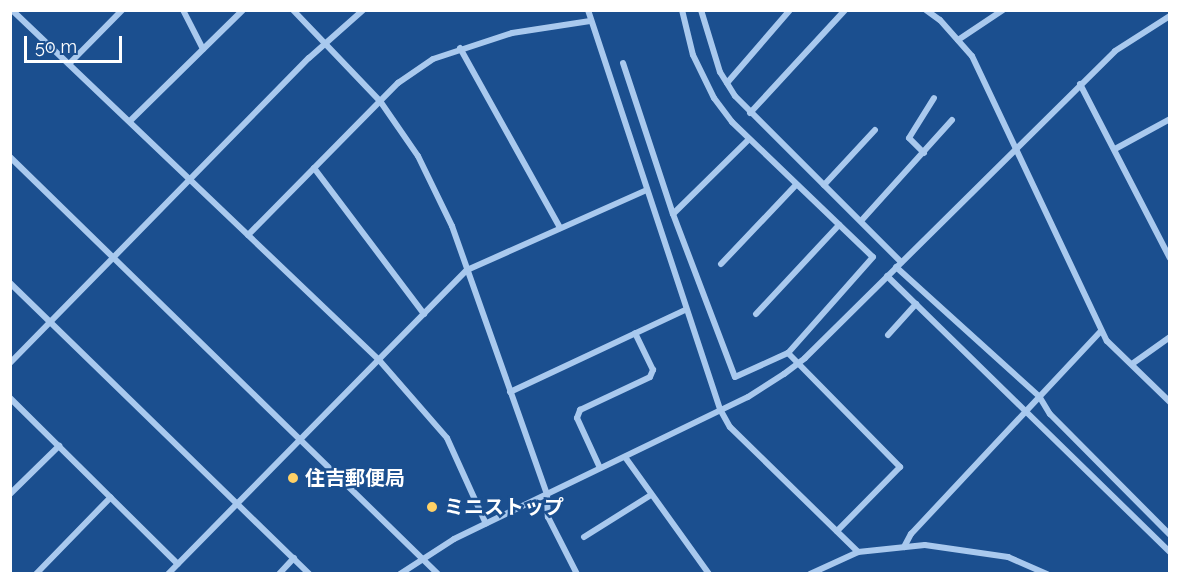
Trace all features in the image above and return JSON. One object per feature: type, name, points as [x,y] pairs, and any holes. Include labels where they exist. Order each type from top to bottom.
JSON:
[{"type":"street","points":[[69,64],[122,10]]},
{"type":"street","points":[[183,10],[203,49]]},
{"type":"street","points":[[130,122],[243,10]]},
{"type":"street","points":[[292,10],[380,101],[418,156],[452,226],[547,494],[548,517],[577,573]]},
{"type":"street","points":[[10,363],[324,43],[363,10]]},
{"type":"street","points":[[588,10],[685,310],[721,411],[730,427],[858,552]]},
{"type":"street","points":[[623,63],[673,214],[735,377],[788,353],[873,257],[748,140],[714,98],[693,55],[682,10]]},
{"type":"street","points":[[701,10],[727,83],[750,113],[861,220],[901,262]]},
{"type":"street","points":[[727,83],[790,10]]},
{"type":"street","points":[[750,113],[845,10]]},
{"type":"street","points":[[926,10],[958,40],[987,84],[1101,332],[1170,402]]},
{"type":"street","points":[[958,40],[1003,10]]},
{"type":"street","points":[[12,12],[191,178],[379,360],[447,438],[486,524]]},
{"type":"street","points":[[400,573],[486,524],[721,411],[797,364],[1114,51],[1167,14]]},
{"type":"street","points":[[248,235],[380,101],[433,59],[460,48],[512,33],[590,21]]},
{"type":"street","points":[[460,48],[560,228]]},
{"type":"street","points":[[1080,84],[1170,258]]},
{"type":"street","points":[[924,153],[909,138],[934,98]]},
{"type":"street","points":[[1115,149],[1170,119]]},
{"type":"street","points":[[861,220],[952,120]]},
{"type":"street","points":[[824,185],[875,130]]},
{"type":"street","points":[[673,214],[748,140]]},
{"type":"street","points":[[10,157],[299,442],[438,573]]},
{"type":"street","points":[[314,168],[424,314]]},
{"type":"street","points":[[721,264],[796,185]]},
{"type":"street","points":[[168,573],[467,270],[647,190]]},
{"type":"street","points":[[756,314],[839,225]]},
{"type":"street","points":[[896,267],[1039,396],[1050,414],[1170,535]]},
{"type":"street","points":[[887,276],[1170,552]]},
{"type":"street","points":[[10,283],[236,505],[309,573]]},
{"type":"street","points":[[888,335],[916,304]]},
{"type":"street","points":[[510,392],[685,310]]},
{"type":"street","points":[[904,547],[911,534],[1101,332]]},
{"type":"street","points":[[600,468],[577,418],[580,410],[650,377],[653,370],[635,333]]},
{"type":"street","points":[[1132,364],[1170,337]]},
{"type":"street","points":[[788,353],[900,467],[837,531]]},
{"type":"street","points":[[10,398],[177,564]]},
{"type":"street","points":[[10,494],[59,446]]},
{"type":"street","points":[[625,457],[709,573]]},
{"type":"street","points":[[584,537],[651,495]]},
{"type":"street","points":[[36,573],[111,497]]},
{"type":"street","points":[[810,573],[858,552],[904,547],[978,550],[1008,557],[1047,573]]},
{"type":"street","points":[[279,573],[294,558]]},
{"type":"place","name":"住吉郵便局","points":[[293,478]]},
{"type":"place","name":"ミニストップ","points":[[432,507]]}]
